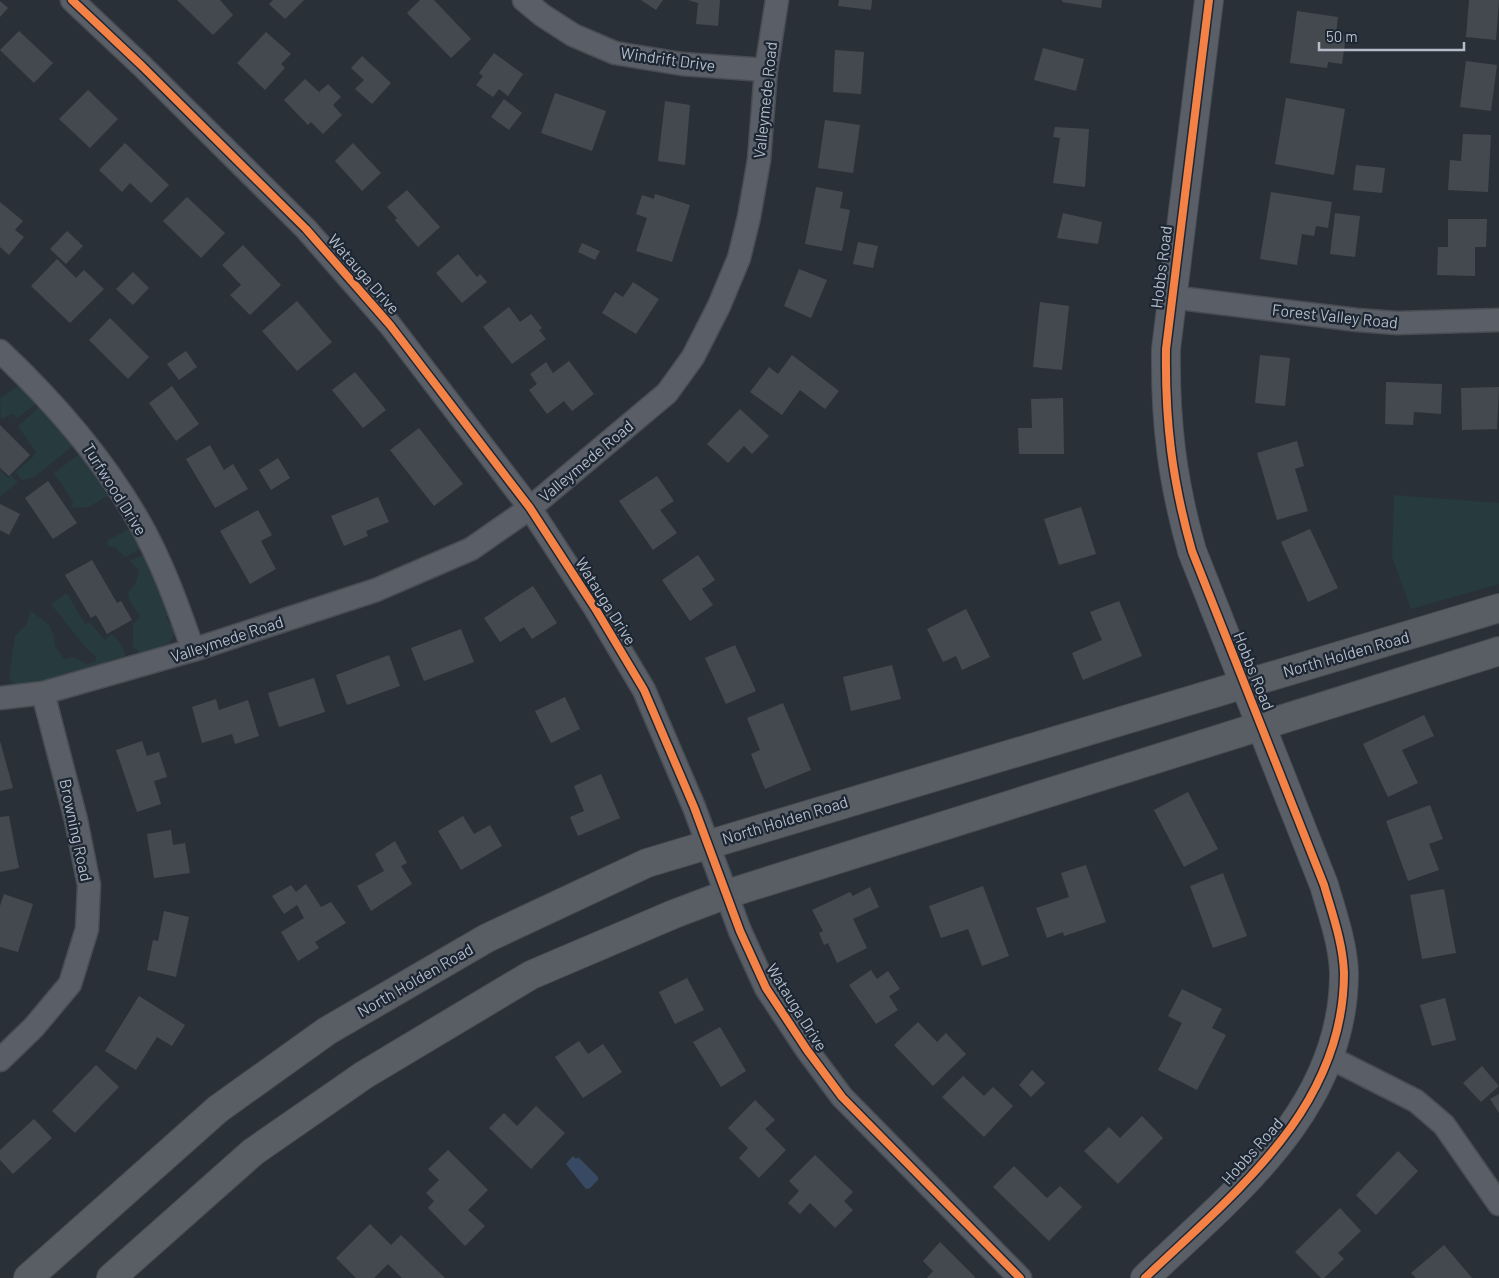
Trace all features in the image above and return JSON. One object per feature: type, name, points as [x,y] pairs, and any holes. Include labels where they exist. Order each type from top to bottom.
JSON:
[{"type":"main road","name":"North Holden Road","points":[[28,1278],[218,1109],[327,1031],[487,938],[647,863],[708,843],[1499,608]]},
{"type":"main road","points":[[111,1278],[253,1152],[364,1075],[531,975],[674,914],[727,894],[1261,724],[1499,651]]},
{"type":"street","name":"Watauga Drive","points":[[72,0],[142,66],[306,230],[390,325],[530,508],[595,608],[644,690],[708,843],[742,937],[766,988],[807,1050],[842,1097],[1020,1278]]},
{"type":"street","name":"Windrift Drive","points":[[524,0],[542,16],[573,35],[615,53],[682,64],[766,70]]},
{"type":"street","name":"Valleymede Road","points":[[0,698],[43,693],[193,650],[384,586],[471,549],[530,508],[667,393],[693,357],[719,306],[739,258],[749,218],[759,160],[766,70],[777,0]]},
{"type":"street","name":"Hobbs Road","points":[[1145,1278],[1232,1195],[1279,1145],[1312,1096],[1329,1057],[1342,1004],[1344,972],[1338,932],[1324,885],[1192,551],[1177,494],[1165,402],[1166,349],[1209,0]]},
{"type":"street","name":"Forest Valley Road","points":[[1171,297],[1397,323],[1499,320]]},
{"type":"street","name":"Turfwood Drive","points":[[0,351],[76,428],[108,471],[138,519],[174,597],[193,650]]},
{"type":"street","name":"Browning Road","points":[[0,1060],[34,1027],[70,984],[87,929],[89,885],[76,820],[43,693]]},
{"type":"street","points":[[1329,1057],[1416,1101],[1444,1125],[1499,1204]]},
{"type":"green space","points":[[23,383],[41,400],[17,418],[12,414],[1,419],[0,398]]},
{"type":"green space","points":[[44,403],[74,445],[34,477],[22,480],[15,472],[33,457],[36,452],[18,426]]},
{"type":"green space","points":[[82,452],[119,499],[105,497],[89,507],[71,508],[73,501],[54,473]]},
{"type":"green space","points":[[0,470],[8,478],[11,475],[18,482],[0,497]]},
{"type":"green space","points":[[1394,495],[1499,503],[1499,584],[1411,609],[1392,557]]},
{"type":"green space","points":[[135,529],[144,547],[125,557],[115,547],[108,546],[107,541],[127,530]]},
{"type":"green space","points":[[147,552],[172,614],[166,617],[170,625],[175,624],[176,631],[169,643],[140,653],[133,646],[133,625],[140,616],[130,602],[128,593],[136,583],[139,570],[130,561]]},
{"type":"green space","points":[[67,593],[85,624],[90,623],[105,640],[111,634],[114,636],[124,649],[125,656],[57,678],[13,685],[9,676],[15,636],[26,625],[31,611],[49,625],[54,635],[55,646],[64,659],[73,657],[87,664],[95,661],[96,657],[86,648],[51,604]]},
{"type":"water","points":[[573,1156],[576,1159],[578,1157],[598,1177],[598,1180],[590,1188],[586,1189],[566,1164]]},
{"type":"building","points":[[177,0],[220,0],[233,15],[213,35]]},
{"type":"building","points":[[273,0],[304,0],[285,19],[269,4]]},
{"type":"building","points":[[420,0],[434,0],[471,39],[451,58],[407,13]]},
{"type":"building","points":[[641,0],[663,0],[656,10]]},
{"type":"building","points":[[688,0],[720,0],[718,26],[696,24],[698,3]]},
{"type":"building","points":[[839,0],[872,0],[871,10],[838,6]]},
{"type":"building","points":[[1062,0],[1102,0],[1101,8],[1062,2]]},
{"type":"building","points":[[1469,0],[1499,0],[1496,40],[1466,37]]},
{"type":"building","points":[[0,1],[8,8],[0,17]]},
{"type":"building","points":[[1297,11],[1338,17],[1336,34],[1346,36],[1342,64],[1328,62],[1327,68],[1290,63]]},
{"type":"building","points":[[19,31],[53,63],[34,83],[0,50]]},
{"type":"building","points":[[266,32],[291,54],[281,64],[285,68],[265,90],[237,63]]},
{"type":"building","points":[[1043,48],[1084,59],[1076,91],[1034,80]]},
{"type":"building","points":[[835,50],[864,52],[861,94],[833,92]]},
{"type":"building","points":[[494,53],[523,74],[508,96],[499,89],[493,97],[476,85],[483,76],[479,73]]},
{"type":"building","points":[[362,56],[391,83],[372,104],[355,89],[364,80],[351,68]]},
{"type":"building","points":[[1466,61],[1497,65],[1491,111],[1460,107]]},
{"type":"building","points":[[305,79],[319,92],[328,84],[341,97],[333,105],[342,115],[323,134],[311,122],[308,125],[284,100]]},
{"type":"building","points":[[88,90],[118,119],[90,148],[59,119]]},
{"type":"building","points":[[555,93],[606,111],[592,151],[541,133]]},
{"type":"building","points":[[1286,98],[1345,109],[1334,175],[1275,164]]},
{"type":"building","points":[[504,99],[522,113],[509,130],[491,117]]},
{"type":"building","points":[[665,101],[690,105],[685,165],[658,161]]},
{"type":"building","points":[[825,120],[860,125],[853,173],[818,168]]},
{"type":"building","points":[[1055,127],[1089,129],[1085,187],[1053,183],[1060,138],[1053,137]]},
{"type":"building","points":[[1463,134],[1491,135],[1488,192],[1448,190],[1450,160],[1461,161]]},
{"type":"building","points":[[125,143],[169,185],[151,203],[130,183],[122,192],[99,170]]},
{"type":"building","points":[[353,143],[381,173],[362,191],[335,161]]},
{"type":"building","points":[[1356,165],[1385,168],[1382,193],[1353,190]]},
{"type":"building","points":[[816,187],[843,192],[840,208],[850,210],[842,251],[805,244]]},
{"type":"building","points":[[407,190],[440,227],[418,247],[395,220],[397,218],[387,207]]},
{"type":"building","points":[[1271,192],[1332,202],[1328,228],[1316,226],[1314,236],[1302,234],[1297,265],[1260,259]]},
{"type":"building","points":[[655,194],[690,205],[672,262],[636,251],[647,218],[636,214],[642,195],[654,199]]},
{"type":"building","points":[[187,197],[225,233],[201,258],[163,221]]},
{"type":"building","points":[[0,202],[23,221],[15,230],[24,237],[9,255],[0,247]]},
{"type":"building","points":[[1063,213],[1102,222],[1098,244],[1057,238]]},
{"type":"building","points":[[1335,213],[1360,216],[1355,257],[1330,254]]},
{"type":"building","points":[[1448,219],[1487,219],[1486,247],[1475,247],[1475,276],[1437,275],[1438,247],[1448,247]]},
{"type":"building","points":[[67,231],[83,246],[66,264],[50,249]]},
{"type":"building","points":[[858,242],[878,246],[873,268],[853,264]]},
{"type":"building","points":[[582,243],[600,251],[595,260],[578,252]]},
{"type":"building","points":[[243,245],[281,285],[250,315],[230,295],[241,285],[222,265]]},
{"type":"building","points":[[458,254],[477,277],[480,274],[487,282],[462,303],[436,273]]},
{"type":"building","points":[[57,259],[76,278],[84,270],[104,289],[70,323],[31,286]]},
{"type":"building","points":[[799,269],[827,280],[811,318],[784,306]]},
{"type":"building","points":[[133,272],[149,288],[133,305],[116,289]]},
{"type":"building","points":[[633,282],[659,299],[636,334],[602,313],[615,292],[623,297]]},
{"type":"building","points":[[297,301],[332,342],[297,371],[262,331]]},
{"type":"building","points":[[1040,302],[1069,306],[1062,370],[1033,367]]},
{"type":"building","points":[[509,307],[520,322],[531,314],[542,328],[539,330],[546,339],[512,364],[483,327]]},
{"type":"building","points":[[110,318],[149,357],[128,379],[89,340]]},
{"type":"building","points":[[186,351],[197,367],[179,380],[167,364]]},
{"type":"building","points":[[792,355],[839,391],[825,409],[800,390],[782,415],[750,392],[769,367],[778,374]]},
{"type":"building","points":[[1260,355],[1290,358],[1285,406],[1255,403]]},
{"type":"building","points":[[569,361],[594,394],[572,411],[564,401],[547,414],[529,390],[537,384],[530,374],[546,362],[553,373]]},
{"type":"building","points":[[355,372],[386,410],[363,428],[332,390]]},
{"type":"building","points":[[1386,382],[1442,384],[1441,414],[1414,412],[1413,425],[1385,424]]},
{"type":"building","points":[[172,386],[199,424],[176,441],[149,403]]},
{"type":"building","points":[[1499,387],[1497,429],[1462,430],[1461,388]]},
{"type":"building","points":[[1063,398],[1064,454],[1019,454],[1018,428],[1032,428],[1031,399]]},
{"type":"building","points":[[740,409],[769,436],[752,454],[744,446],[728,463],[707,444]]},
{"type":"building","points":[[0,425],[30,455],[9,476],[0,468]]},
{"type":"building","points":[[419,428],[463,484],[434,506],[390,450]]},
{"type":"building","points":[[1297,441],[1304,466],[1295,469],[1308,511],[1277,520],[1257,453]]},
{"type":"building","points":[[210,445],[224,470],[233,464],[248,489],[215,508],[186,459]]},
{"type":"building","points":[[278,458],[290,478],[271,490],[259,470]]},
{"type":"building","points":[[657,476],[674,501],[660,510],[677,533],[653,550],[619,501]]},
{"type":"building","points":[[48,481],[77,523],[53,539],[25,498]]},
{"type":"building","points":[[378,497],[389,522],[366,531],[368,536],[344,546],[331,516]]},
{"type":"building","points":[[0,504],[20,514],[9,535],[0,530]]},
{"type":"building","points":[[1081,507],[1096,554],[1059,565],[1044,519]]},
{"type":"building","points":[[258,510],[272,535],[261,541],[276,569],[250,584],[220,531]]},
{"type":"building","points":[[1310,529],[1338,588],[1308,602],[1281,542]]},
{"type":"building","points":[[698,555],[715,580],[702,589],[713,605],[690,621],[662,580]]},
{"type":"building","points":[[92,560],[117,603],[121,601],[132,620],[107,634],[96,615],[91,618],[65,575]]},
{"type":"building","points":[[533,586],[557,623],[532,639],[524,627],[500,642],[484,618]]},
{"type":"building","points":[[1119,601],[1142,656],[1083,680],[1072,653],[1102,640],[1090,612]]},
{"type":"building","points":[[966,609],[990,657],[962,670],[956,656],[943,662],[927,629]]},
{"type":"building","points":[[461,629],[474,662],[424,681],[411,648]]},
{"type":"building","points":[[735,645],[756,691],[726,704],[705,658]]},
{"type":"building","points":[[389,655],[400,686],[347,705],[336,675]]},
{"type":"building","points":[[892,665],[901,699],[851,711],[843,677]]},
{"type":"building","points":[[314,678],[325,712],[279,727],[268,693]]},
{"type":"building","points":[[565,697],[580,729],[551,743],[535,711]]},
{"type":"building","points":[[216,699],[219,710],[248,700],[259,736],[235,744],[232,734],[202,743],[192,707]]},
{"type":"building","points":[[783,703],[811,770],[765,789],[751,754],[760,750],[747,718]]},
{"type":"building","points":[[1424,715],[1434,736],[1402,750],[1418,783],[1388,797],[1363,744]]},
{"type":"building","points":[[0,741],[13,788],[0,791]]},
{"type":"building","points":[[142,741],[147,756],[159,752],[167,777],[154,781],[161,804],[137,812],[116,750]]},
{"type":"building","points":[[601,774],[620,818],[578,836],[570,817],[584,811],[574,786]]},
{"type":"building","points":[[1188,792],[1218,849],[1184,867],[1154,810]]},
{"type":"building","points":[[1430,805],[1443,839],[1429,844],[1439,870],[1408,881],[1386,821]]},
{"type":"building","points":[[9,816],[19,868],[0,872],[0,817]]},
{"type":"building","points":[[463,816],[474,834],[490,825],[502,846],[461,870],[438,831]]},
{"type":"building","points":[[171,830],[173,845],[185,843],[190,873],[154,878],[147,834]]},
{"type":"building","points":[[395,841],[407,863],[401,866],[412,884],[371,911],[357,886],[384,871],[375,854]]},
{"type":"building","points":[[1086,865],[1106,922],[1064,936],[1063,932],[1047,938],[1036,908],[1069,897],[1061,873]]},
{"type":"building","points":[[1223,873],[1247,936],[1213,948],[1190,886]]},
{"type":"building","points":[[306,884],[321,907],[331,902],[346,923],[315,942],[319,948],[298,961],[281,932],[304,918],[297,905],[284,914],[272,896],[291,885],[296,892]]},
{"type":"building","points":[[983,886],[1009,956],[982,966],[968,929],[941,938],[929,906]]},
{"type":"building","points":[[870,887],[879,907],[853,919],[867,948],[837,963],[828,943],[824,945],[819,933],[823,931],[812,910],[850,892],[853,896]]},
{"type":"building","points":[[1444,889],[1456,953],[1422,959],[1410,895]]},
{"type":"building","points":[[4,894],[33,904],[18,952],[0,947],[0,906]]},
{"type":"building","points":[[164,911],[189,917],[176,977],[147,970],[153,940],[158,941]]},
{"type":"building","points":[[871,970],[877,979],[888,971],[900,989],[889,996],[898,1010],[876,1024],[849,985]]},
{"type":"building","points":[[687,978],[704,1010],[675,1024],[659,992]]},
{"type":"building","points":[[1182,989],[1222,1009],[1212,1028],[1226,1035],[1197,1090],[1158,1070],[1182,1023],[1168,1016]]},
{"type":"building","points":[[139,996],[185,1025],[172,1046],[157,1037],[136,1070],[105,1051]]},
{"type":"building","points":[[1445,998],[1456,1040],[1432,1046],[1420,1005]]},
{"type":"building","points":[[918,1022],[937,1042],[946,1033],[966,1054],[933,1086],[894,1045]]},
{"type":"building","points":[[720,1027],[746,1071],[721,1087],[693,1042]]},
{"type":"building","points":[[579,1041],[588,1054],[603,1044],[622,1072],[583,1098],[555,1057]]},
{"type":"building","points":[[96,1065],[119,1087],[75,1133],[52,1111]]},
{"type":"building","points":[[1482,1066],[1499,1086],[1481,1102],[1463,1083]]},
{"type":"building","points":[[1032,1070],[1045,1083],[1031,1097],[1019,1085]]},
{"type":"building","points":[[963,1076],[984,1096],[993,1087],[1013,1106],[984,1137],[942,1097]]},
{"type":"building","points":[[1499,1094],[1499,1113],[1490,1099]]},
{"type":"building","points":[[755,1100],[775,1120],[765,1129],[786,1150],[759,1178],[739,1158],[748,1148],[728,1128]]},
{"type":"building","points":[[536,1106],[565,1133],[531,1169],[489,1128],[504,1113],[517,1126]]},
{"type":"building","points":[[1142,1116],[1163,1138],[1118,1184],[1084,1151],[1109,1127],[1120,1138]]},
{"type":"building","points":[[34,1119],[52,1138],[13,1174],[0,1160],[0,1150]]},
{"type":"building","points":[[448,1150],[488,1190],[468,1210],[485,1226],[465,1246],[428,1208],[434,1201],[426,1193],[439,1180],[428,1169]]},
{"type":"building","points":[[1398,1151],[1418,1171],[1376,1215],[1356,1195]]},
{"type":"building","points":[[815,1155],[853,1192],[844,1201],[853,1210],[835,1228],[810,1203],[800,1214],[788,1203],[799,1191],[789,1181]]},
{"type":"building","points":[[1014,1166],[1047,1198],[1060,1186],[1082,1207],[1049,1241],[993,1187]]},
{"type":"building","points":[[1340,1208],[1361,1231],[1338,1253],[1344,1259],[1324,1278],[1321,1278],[1295,1252]]},
{"type":"building","points":[[370,1224],[391,1245],[401,1235],[445,1278],[402,1278],[388,1264],[374,1278],[356,1278],[336,1258]]},
{"type":"building","points":[[940,1242],[974,1278],[927,1278],[933,1271],[923,1261]]},
{"type":"building","points":[[1444,1245],[1472,1278],[1416,1278],[1411,1273]]},
{"type":"cycle path","points":[[72,0],[142,66],[306,229],[390,325],[530,508],[595,608],[644,690],[694,807],[740,931],[766,988],[807,1050],[842,1097],[1020,1278]]},
{"type":"cycle path","points":[[1145,1278],[1214,1214],[1247,1180],[1278,1145],[1305,1107],[1325,1066],[1339,1022],[1344,973],[1339,939],[1324,885],[1192,551],[1179,500],[1171,451],[1167,401],[1166,349],[1209,0]]}]
